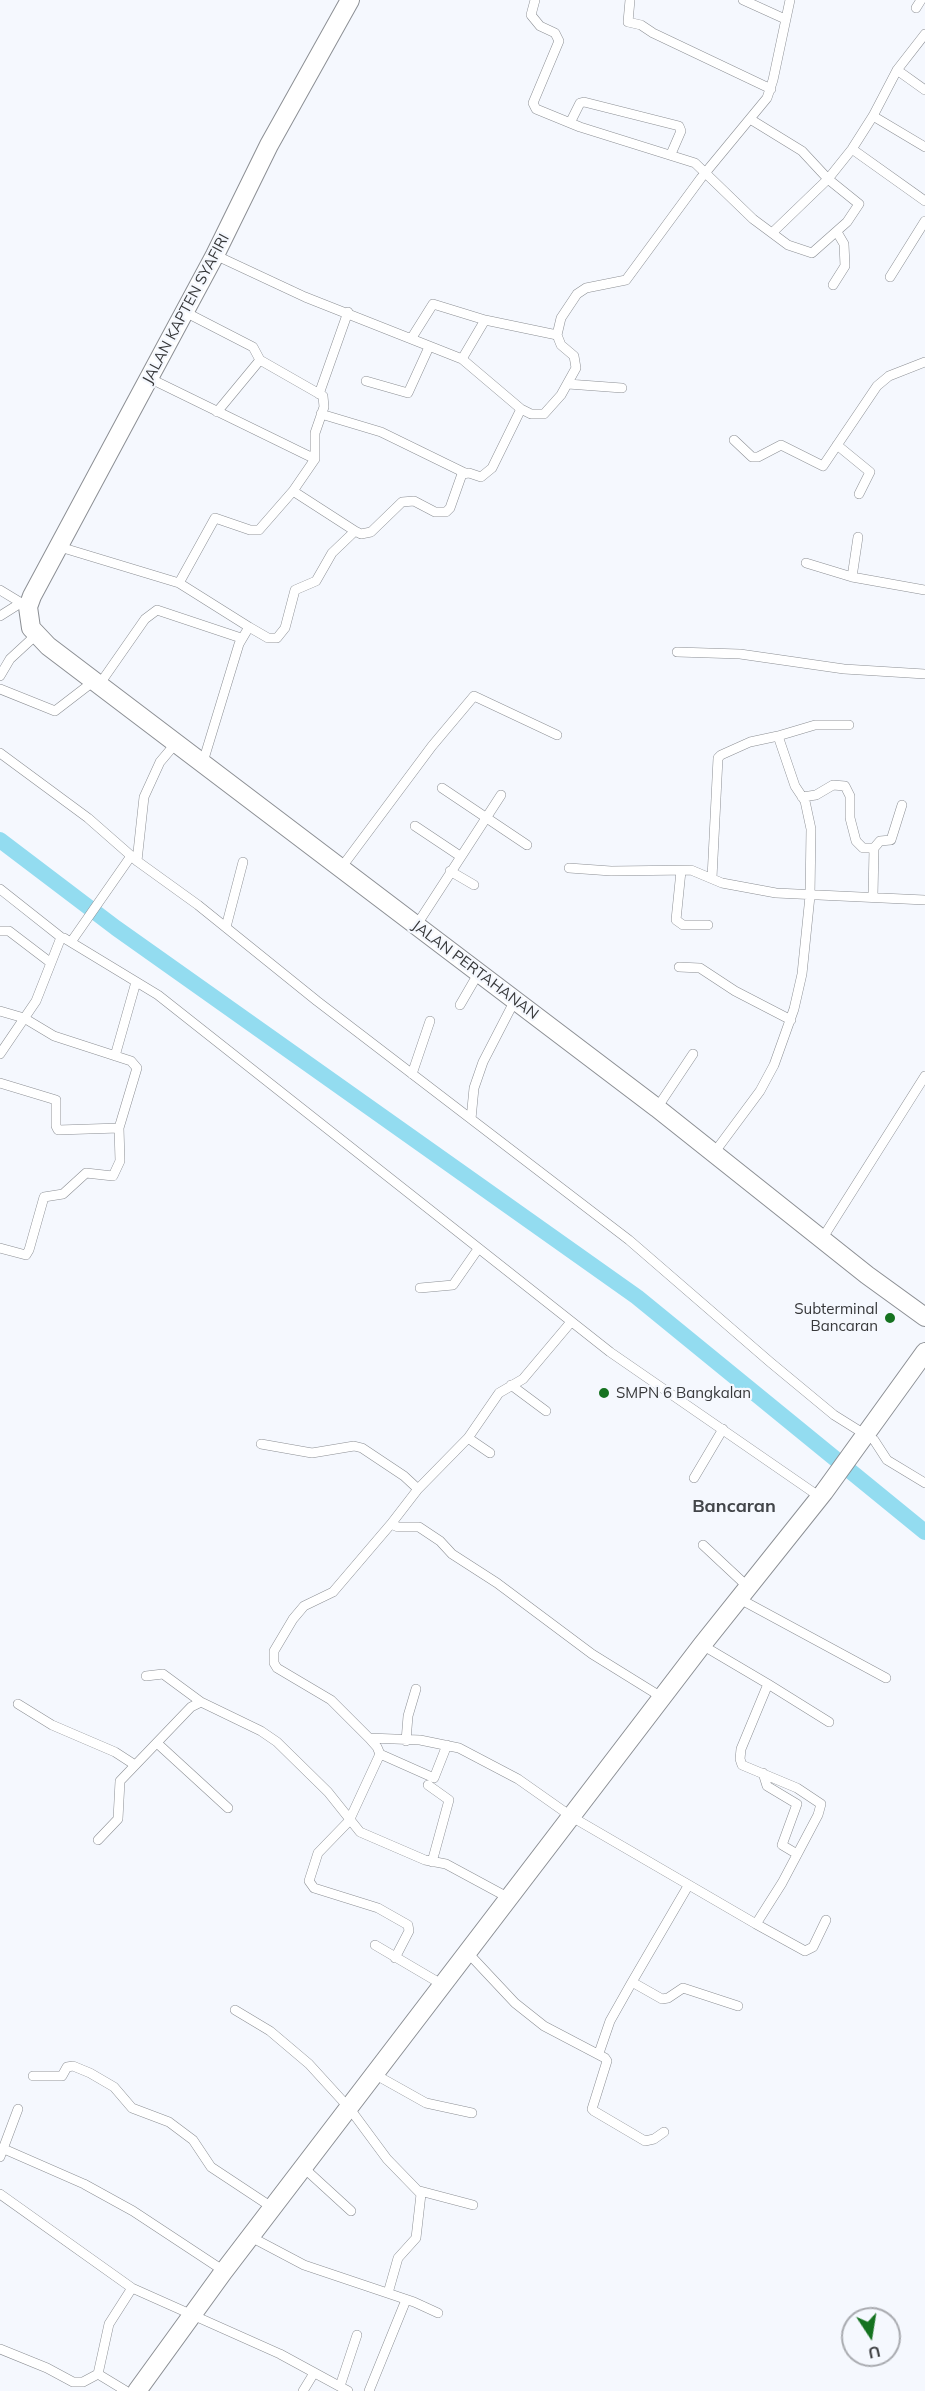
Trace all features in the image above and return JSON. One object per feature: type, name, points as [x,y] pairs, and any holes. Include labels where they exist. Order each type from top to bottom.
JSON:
[{"type":"highway","name":"JALAN KAPTEN SYAFIRI","points":[[28,617],[60,547],[215,255],[269,145],[349,0]]},
{"type":"highway","name":"JALAN PERTAHANAN","points":[[28,617],[97,683],[657,1108],[822,1239],[925,1317]]},
{"type":"highway","points":[[137,2391],[224,2271],[469,1954],[509,1898],[743,1593],[822,1495],[925,1352]]},
{"type":"street","points":[[535,0],[531,15],[540,26],[555,33],[559,41],[534,106],[541,112],[570,123],[695,163],[706,171],[753,219],[788,245],[808,254],[837,232],[859,204],[828,179],[802,151],[750,119]]},
{"type":"street","points":[[630,0],[628,21],[642,25],[662,37],[771,89]]},
{"type":"street","points":[[743,0],[785,19]]},
{"type":"street","points":[[215,255],[305,297],[462,358],[521,409],[531,414],[544,414],[568,384],[576,362],[561,345],[557,335],[561,318],[578,294],[595,286],[626,280],[706,171],[750,119],[771,89],[790,0]]},
{"type":"street","points":[[773,232],[828,179],[852,149],[873,116],[897,70],[925,34]]},
{"type":"street","points":[[897,70],[925,90]]},
{"type":"street","points":[[570,123],[580,104],[584,102],[679,126],[681,131],[671,154]]},
{"type":"street","points":[[873,116],[925,147]]},
{"type":"street","points":[[852,149],[925,201]]},
{"type":"street","points":[[890,277],[925,221]]},
{"type":"street","points":[[833,285],[845,266],[844,244],[837,232]]},
{"type":"street","points":[[411,339],[433,304],[485,320],[557,335]]},
{"type":"street","points":[[179,583],[215,518],[250,530],[259,530],[293,491],[315,459],[315,434],[325,402],[320,394],[260,360],[253,347],[185,312]]},
{"type":"street","points":[[320,394],[348,312]]},
{"type":"street","points":[[462,358],[485,320]]},
{"type":"street","points":[[366,381],[408,393],[429,347]]},
{"type":"street","points":[[217,412],[260,360]]},
{"type":"street","points":[[734,440],[752,457],[764,455],[781,445],[820,467],[877,386],[889,376],[925,362]]},
{"type":"street","points":[[149,378],[315,459]]},
{"type":"street","points":[[568,384],[622,388]]},
{"type":"street","points":[[321,414],[381,432],[465,473],[481,477],[492,468],[521,409]]},
{"type":"street","points":[[837,445],[870,472],[859,494]]},
{"type":"street","points":[[293,491],[361,534],[371,532],[402,502],[414,501],[435,512],[446,512],[450,507],[459,478],[465,473]]},
{"type":"street","points":[[60,547],[179,583],[271,639],[282,635],[295,590],[316,581],[332,554],[355,531]]},
{"type":"street","points":[[852,577],[858,537]]},
{"type":"street","points":[[806,563],[852,577],[925,590]]},
{"type":"street","points":[[0,590],[28,617]]},
{"type":"street","points":[[0,689],[55,711],[97,683],[145,619],[156,610],[164,610],[241,638]]},
{"type":"street","points":[[0,616],[28,617]]},
{"type":"street","points":[[0,676],[28,617]]},
{"type":"street","points":[[203,762],[241,638],[249,627]]},
{"type":"street","points":[[677,652],[740,654],[844,669],[925,674]]},
{"type":"street","points":[[341,868],[432,746],[474,696],[557,735]]},
{"type":"street","points":[[712,878],[718,758],[750,742],[815,725],[849,725]]},
{"type":"street","points":[[714,1153],[760,1091],[774,1065],[791,1020],[802,974],[810,896],[812,841],[807,808],[795,786],[778,736]]},
{"type":"street","points":[[0,1054],[43,987],[51,963],[66,940],[76,932],[102,895],[134,859],[144,797],[160,762],[176,743]]},
{"type":"street","points":[[0,753],[88,818],[134,859],[226,927],[412,1074],[629,1240],[834,1415],[864,1437],[874,1440],[887,1460],[925,1483]]},
{"type":"street","points":[[802,797],[816,795],[833,785],[845,786],[850,796],[850,818],[856,841],[863,848],[874,848]]},
{"type":"street","points":[[442,788],[484,818],[528,845]]},
{"type":"street","points":[[416,926],[501,795]]},
{"type":"street","points":[[873,896],[874,848],[880,841],[891,840],[902,805]]},
{"type":"street","points":[[415,826],[460,856]]},
{"type":"street","points":[[226,927],[243,862]]},
{"type":"street","points":[[569,868],[611,871],[696,871],[751,889],[810,896],[873,896],[925,900]]},
{"type":"street","points":[[450,871],[474,885]]},
{"type":"street","points":[[681,871],[676,920],[683,925],[708,925]]},
{"type":"street","points":[[0,889],[66,940],[158,996],[610,1352],[822,1495]]},
{"type":"street","points":[[0,931],[9,931],[51,963]]},
{"type":"street","points":[[679,967],[700,968],[735,991],[791,1020]]},
{"type":"street","points":[[460,1005],[478,974]]},
{"type":"street","points":[[115,1056],[136,982]]},
{"type":"street","points":[[471,1119],[474,1088],[483,1062],[515,1000]]},
{"type":"street","points":[[0,1011],[24,1018],[54,1036],[130,1062],[136,1068],[119,1128],[120,1161],[113,1176],[86,1173],[63,1194],[44,1197],[26,1255],[0,1248]]},
{"type":"street","points":[[412,1074],[430,1021]]},
{"type":"street","points":[[657,1108],[693,1054]]},
{"type":"street","points":[[822,1239],[925,1076]]},
{"type":"street","points":[[0,1083],[56,1100],[58,1130],[119,1128]]},
{"type":"street","points":[[420,1288],[453,1285],[478,1249]]},
{"type":"street","points":[[395,1958],[409,1931],[408,1925],[378,1908],[310,1885],[313,1863],[318,1853],[349,1821],[380,1754],[377,1746],[331,1700],[277,1668],[273,1656],[293,1619],[304,1606],[333,1592],[418,1490],[468,1438],[499,1393],[523,1378],[571,1322]]},
{"type":"street","points":[[511,1385],[546,1411]]},
{"type":"street","points":[[694,1478],[723,1429]]},
{"type":"street","points":[[468,1438],[489,1453]]},
{"type":"street","points":[[261,1444],[312,1453],[354,1446],[362,1448],[404,1476],[418,1490]]},
{"type":"street","points":[[391,1524],[398,1527],[419,1527],[452,1554],[497,1583],[592,1654],[663,1698]]},
{"type":"street","points":[[703,1545],[743,1593],[886,1678]]},
{"type":"street","points":[[702,1646],[829,1722]]},
{"type":"street","points":[[146,1676],[163,1674],[201,1702],[261,1731],[277,1742],[328,1792],[349,1821],[369,1837],[432,1862],[446,1864],[509,1898]]},
{"type":"street","points":[[756,1924],[797,1854],[818,1815],[821,1804],[797,1788],[742,1765],[739,1755],[768,1684]]},
{"type":"street","points":[[406,1741],[408,1716],[416,1689]]},
{"type":"street","points":[[98,1840],[118,1819],[121,1812],[118,1784],[191,1707],[201,1702]]},
{"type":"street","points":[[18,1704],[52,1725],[116,1752],[135,1765]]},
{"type":"street","points":[[369,1738],[447,1745],[472,1754],[518,1779],[572,1817],[688,1886],[726,1904],[756,1924],[805,1951],[813,1947],[826,1920]]},
{"type":"street","points":[[157,1743],[228,1808]]},
{"type":"street","points":[[380,1754],[434,1778],[447,1745]]},
{"type":"street","points":[[763,1773],[767,1786],[797,1804],[783,1841],[785,1848],[797,1854]]},
{"type":"street","points":[[428,1785],[449,1800],[432,1862]]},
{"type":"street","points":[[599,2053],[601,2041],[610,2021],[688,1886]]},
{"type":"street","points":[[375,1945],[443,1985]]},
{"type":"street","points":[[469,1954],[515,2003],[544,2026],[599,2053],[607,2061],[593,2110],[645,2141],[654,2139],[664,2132]]},
{"type":"street","points":[[632,1982],[662,1999],[668,1998],[683,1988],[738,2006]]},
{"type":"street","points":[[235,2010],[293,2049],[350,2109],[387,2159],[420,2191],[474,2205]]},
{"type":"street","points":[[33,2076],[62,2076],[67,2067],[73,2066],[90,2073],[114,2087],[132,2108],[169,2122],[193,2140],[211,2167],[273,2208]]},
{"type":"street","points":[[376,2075],[426,2103],[472,2113]]},
{"type":"street","points":[[18,2109],[2,2153],[84,2184],[133,2211],[224,2271]]},
{"type":"street","points":[[304,2168],[351,2211]]},
{"type":"street","points":[[388,2293],[398,2258],[411,2245],[419,2228],[420,2191]]},
{"type":"street","points":[[0,2194],[132,2288],[280,2354],[344,2389],[357,2335]]},
{"type":"street","points":[[251,2237],[304,2265],[388,2293],[438,2313]]},
{"type":"street","points":[[98,2374],[109,2324],[132,2288]]},
{"type":"street","points":[[369,2391],[406,2300]]},
{"type":"street","points":[[0,2349],[78,2383],[98,2374]]},
{"type":"street","points":[[303,2391],[314,2373]]},
{"type":"street","points":[[98,2374],[126,2391]]},
{"type":"waterway","points":[[0,840],[116,928],[637,1297],[925,1532]]},
{"type":"place","name":"Subterminal Bancaran","points":[[890,1318]]},
{"type":"place","name":"SMPN 6 Bangkalan","points":[[604,1393]]},
{"type":"district","name":"Bancaran","points":[[734,1507]]}]
